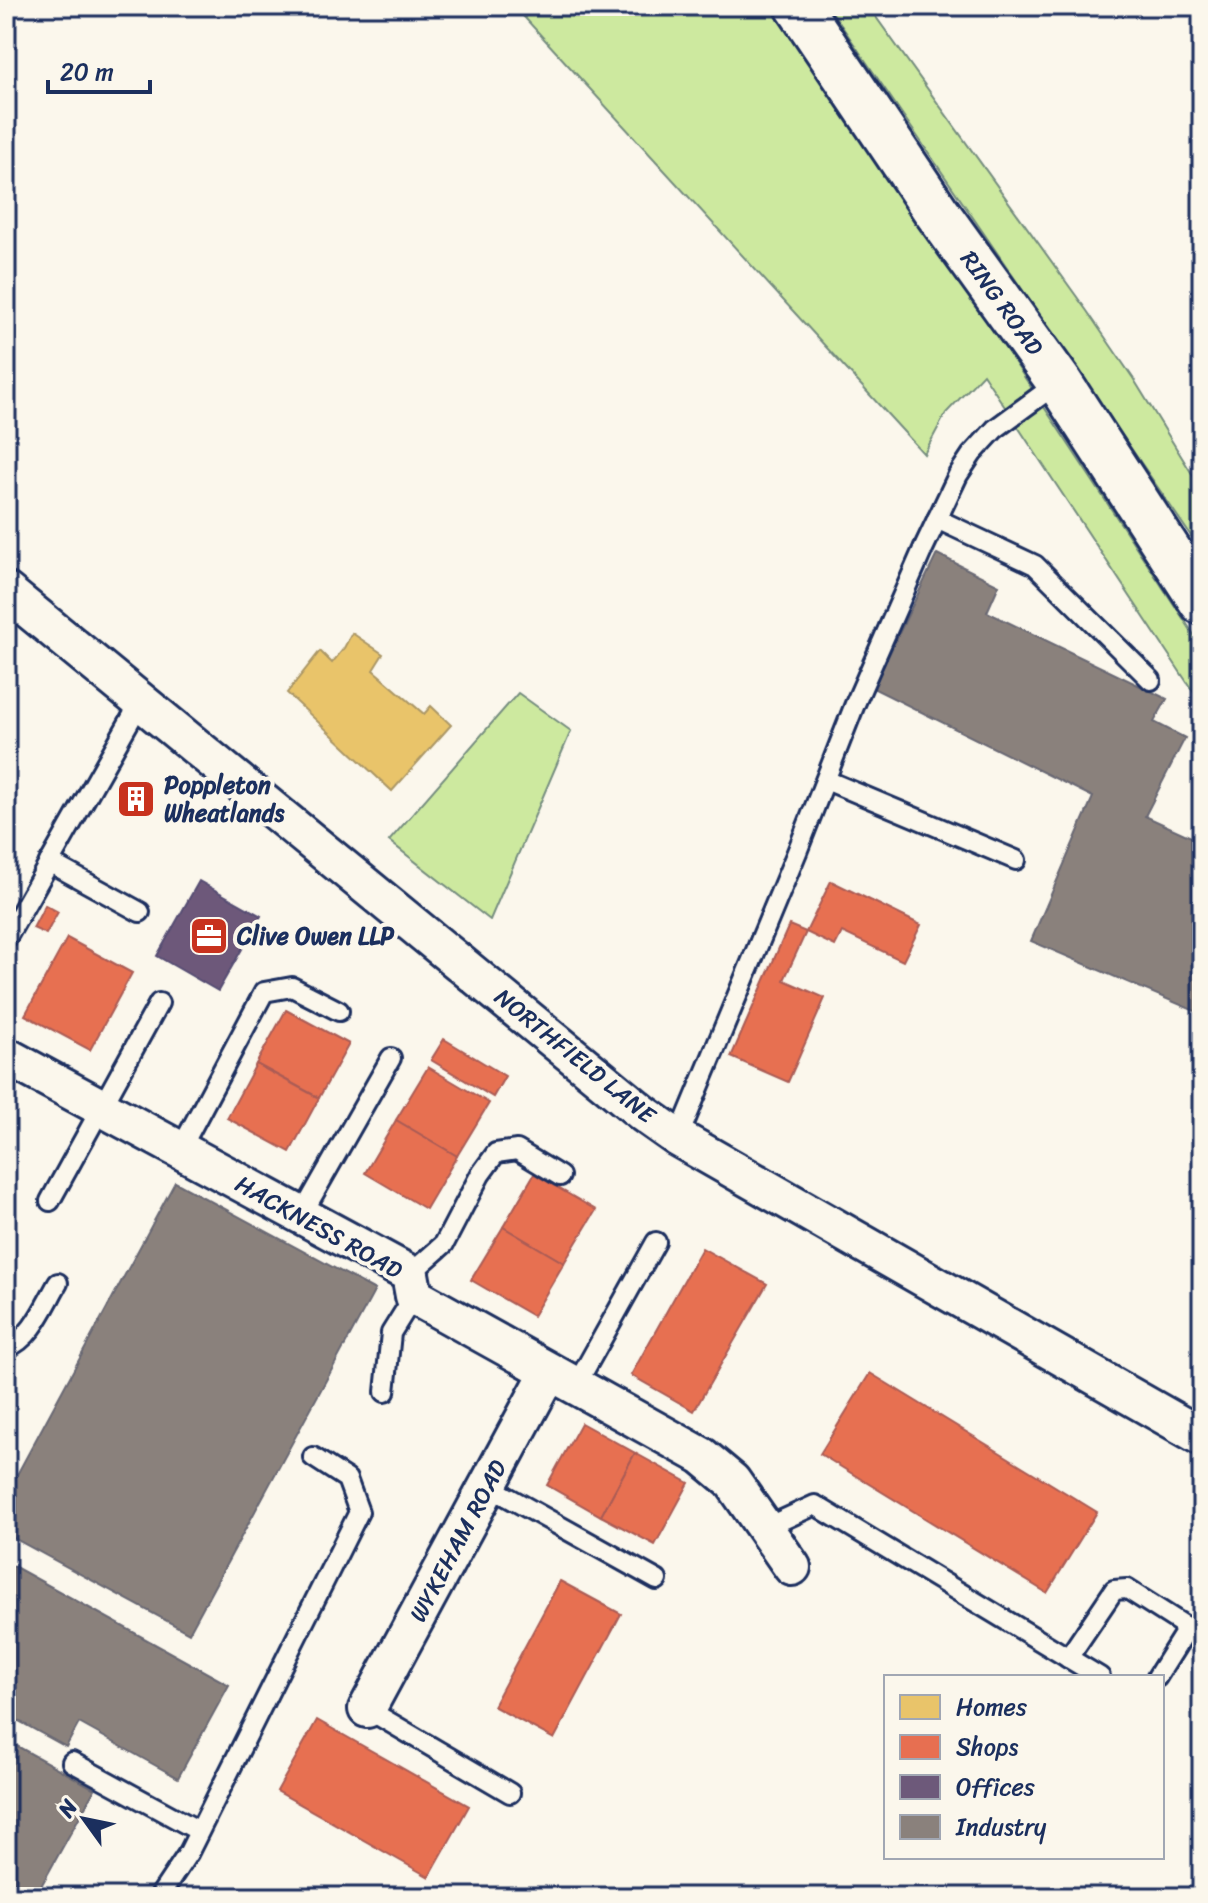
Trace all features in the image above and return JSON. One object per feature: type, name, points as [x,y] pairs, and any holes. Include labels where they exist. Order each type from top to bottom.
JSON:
[{"type":"highway","name":"RING ROAD","points":[[798,6],[936,211],[1059,382],[1202,602]]},
{"type":"street","name":"NORTHFIELD LANE","points":[[6,591],[644,1114],[678,1138],[1202,1437]]},
{"type":"street","name":"HACKNESS ROAD","points":[[6,1056],[301,1216],[562,1379],[702,1456],[732,1481],[792,1567]]},
{"type":"street","name":"WYKEHAM ROAD","points":[[367,1709],[488,1486],[562,1379]]},
{"type":"lane","points":[[678,1138],[855,704],[958,475],[995,429],[1059,382]]},
{"type":"lane","points":[[937,519],[1035,565],[1151,680]]},
{"type":"lane","points":[[6,939],[141,701]]},
{"type":"lane","points":[[826,780],[1016,860]]},
{"type":"lane","points":[[49,862],[140,912]]},
{"type":"lane","points":[[180,1150],[264,992],[292,987],[339,1011]]},
{"type":"lane","points":[[50,1201],[159,1003]]},
{"type":"lane","points":[[301,1216],[391,1058]]},
{"type":"lane","points":[[385,1392],[391,1333],[412,1285],[444,1244],[480,1175],[496,1153],[517,1150],[560,1176]]},
{"type":"lane","points":[[562,1379],[656,1242]]},
{"type":"lane","points":[[6,1348],[28,1334],[58,1283]]},
{"type":"lane","points":[[159,1897],[189,1852],[359,1512],[347,1479],[313,1457]]},
{"type":"lane","points":[[488,1486],[657,1580]]},
{"type":"lane","points":[[765,1528],[815,1505],[1097,1675]]},
{"type":"lane","points":[[1068,1658],[1114,1590],[1127,1589],[1182,1624],[1184,1634],[1158,1675]]},
{"type":"lane","points":[[367,1709],[510,1793]]},
{"type":"lane","points":[[72,1762],[199,1831]]},
{"type":"green space","points":[[514,6],[774,6],[994,331],[1202,647],[1202,705],[983,374],[946,413],[924,454]]},
{"type":"green space","points":[[828,6],[868,6],[1133,378],[1202,490],[1202,552]]},
{"type":"green space","points":[[518,693],[571,731],[490,920],[389,841]]},
{"type":"building: Homes","points":[[352,633],[383,654],[373,670],[424,714],[431,706],[451,725],[392,791],[287,693],[320,651],[332,663]]},
{"type":"building: Shops","points":[[831,881],[921,925],[903,961],[842,932],[835,946],[806,932]]},
{"type":"building: Shops","points":[[45,905],[58,912],[46,934],[33,928]]},
{"type":"building: Shops","points":[[789,925],[806,932],[784,980],[825,998],[788,1082],[731,1057]]},
{"type":"building: Shops","points":[[67,938],[132,973],[90,1050],[25,1015]]},
{"type":"building: Shops","points":[[286,1010],[349,1044],[319,1098],[256,1064]]},
{"type":"building: Shops","points":[[444,1039],[505,1076],[493,1097],[431,1060]]},
{"type":"building: Shops","points":[[256,1064],[319,1098],[290,1152],[227,1118]]},
{"type":"building: Shops","points":[[428,1067],[489,1103],[457,1156],[396,1120]]},
{"type":"building: Shops","points":[[396,1120],[457,1156],[426,1209],[365,1173]]},
{"type":"building: Shops","points":[[534,1174],[596,1210],[564,1263],[503,1227]]},
{"type":"building: Shops","points":[[503,1227],[564,1263],[533,1316],[471,1280]]},
{"type":"building: Shops","points":[[702,1248],[767,1284],[694,1411],[631,1375]]},
{"type":"building: Shops","points":[[870,1373],[1097,1512],[1047,1593],[820,1454]]},
{"type":"building: Shops","points":[[581,1423],[635,1453],[601,1516],[547,1485]]},
{"type":"building: Shops","points":[[635,1453],[689,1483],[655,1545],[601,1516]]},
{"type":"building: Shops","points":[[560,1581],[621,1614],[554,1739],[493,1706]]},
{"type":"building: Shops","points":[[317,1720],[469,1806],[429,1877],[277,1791]]},
{"type":"building: Offices","name":"Clive Owen LLP","points":[[199,881],[261,916],[218,991],[157,956]]},
{"type":"building: Industry","points":[[937,554],[999,585],[987,612],[1167,699],[1154,722],[1185,738],[1145,816],[1202,842],[1202,1014],[1031,941],[1093,797],[873,688]]},
{"type":"building: Industry","name":"Poppleton Wheatlands","points":[[139,786],[147,806],[132,812],[124,792]]},
{"type":"building: Industry","points":[[175,1182],[375,1290],[189,1633],[6,1534],[6,1495]]},
{"type":"building: Industry","points":[[6,1562],[229,1685],[178,1778],[79,1723],[66,1747],[6,1714]]},
{"type":"building: Industry","points":[[6,1740],[95,1789],[35,1897],[6,1897]]},
{"type":"place","name":"Poppleton Wheatlands","points":[[136,799]]},
{"type":"place","name":"Clive Owen LLP","points":[[209,936]]}]
